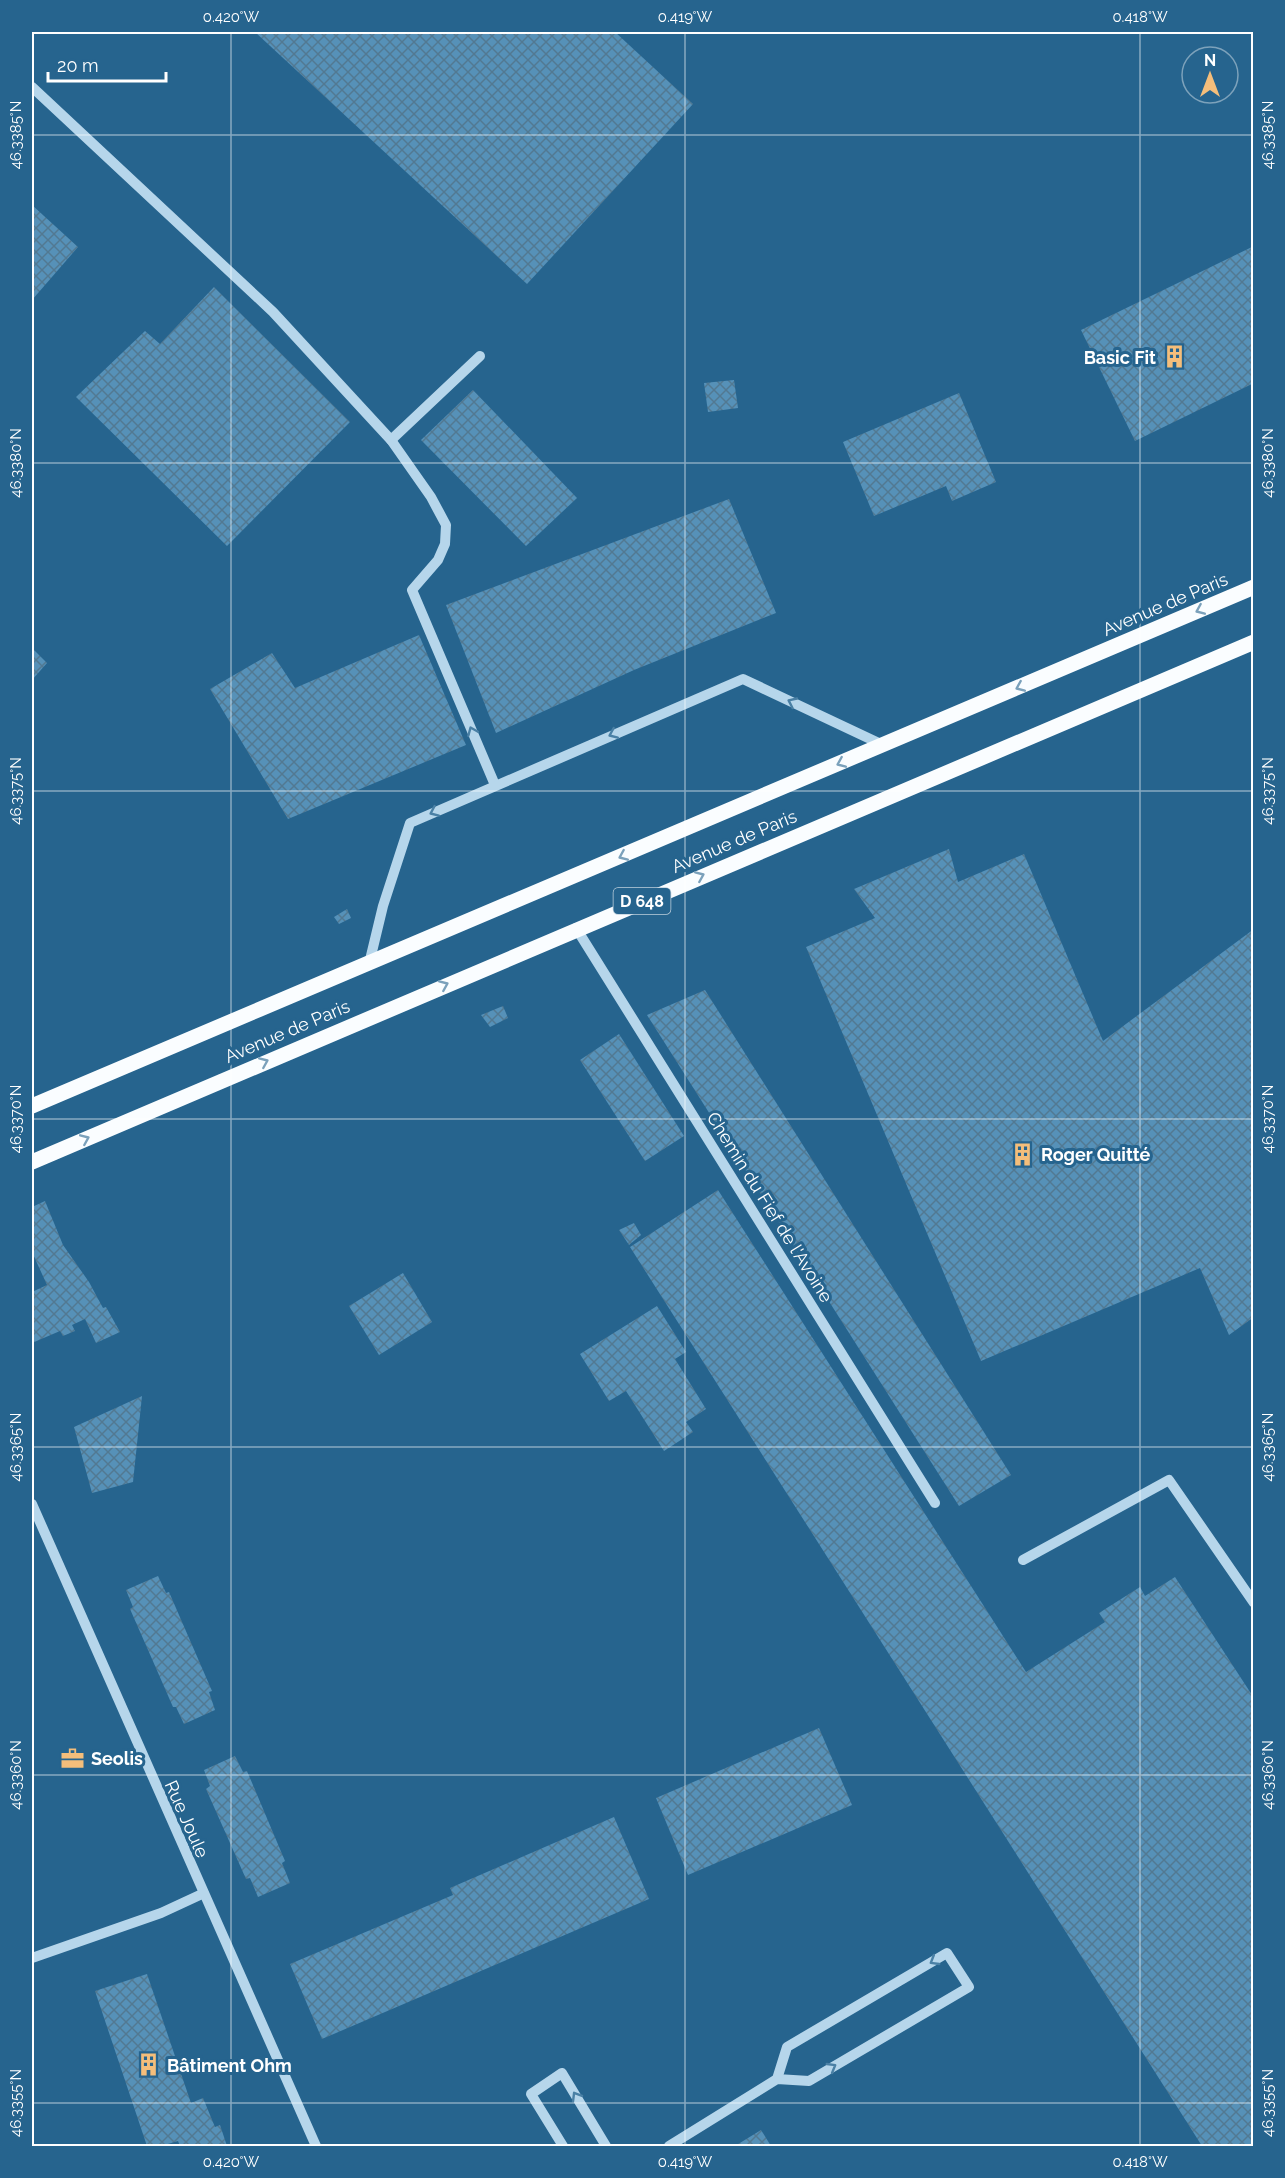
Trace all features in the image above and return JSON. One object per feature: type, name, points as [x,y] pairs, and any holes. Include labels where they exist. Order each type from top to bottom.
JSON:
[{"type":"main road","name":"Avenue de Paris","points":[[32,1106],[1254,587]]},
{"type":"main road","name":"Avenue de Paris","points":[[32,1162],[576,928],[1254,642]]},
{"type":"street","points":[[32,87],[273,312],[391,440],[431,497],[446,525],[445,544],[438,560],[412,590],[495,785]]},
{"type":"street","points":[[391,440],[480,356]]},
{"type":"street","points":[[369,964],[383,906],[410,823],[743,679],[883,745]]},
{"type":"street","name":"Chemin du Fief de l'Avoine","points":[[576,928],[935,1503]]},
{"type":"street","points":[[1023,1560],[1169,1480],[1254,1603]]},
{"type":"street","name":"Rue Joule","points":[[32,1504],[202,1893],[316,2146]]},
{"type":"street","points":[[32,1958],[161,1912],[202,1893]]},
{"type":"street","points":[[669,2146],[777,2079],[808,2080],[969,1987],[947,1953],[787,2047],[777,2079]]},
{"type":"street","points":[[563,2146],[531,2094],[562,2073],[606,2146]]},
{"type":"building","points":[[255,32],[615,32],[693,104],[527,284]]},
{"type":"building","points":[[32,205],[78,247],[32,300]]},
{"type":"building","name":"Basic Fit","points":[[1254,246],[1254,383],[1135,441],[1081,330]]},
{"type":"building","points":[[214,287],[350,422],[227,546],[76,397],[145,331],[160,344]]},
{"type":"building","points":[[734,380],[738,408],[708,412],[704,383]]},
{"type":"building","points":[[473,390],[577,498],[526,546],[421,440]]},
{"type":"building","points":[[959,393],[996,482],[952,501],[946,486],[874,516],[843,442]]},
{"type":"building","points":[[729,499],[776,613],[634,670],[496,733],[446,605]]},
{"type":"building","points":[[419,635],[466,745],[288,819],[210,689],[272,653],[295,688]]},
{"type":"building","points":[[32,648],[47,663],[32,680]]},
{"type":"building","name":"Roger Quitté","points":[[949,849],[958,882],[1024,854],[1103,1041],[1254,929],[1254,1317],[1229,1335],[1200,1268],[981,1361],[806,947],[875,918],[854,889]]},
{"type":"building","points":[[347,909],[351,918],[339,924],[334,917]]},
{"type":"building","points":[[705,990],[1011,1475],[959,1506],[647,1015]]},
{"type":"building","points":[[503,1006],[508,1018],[490,1027],[481,1015]]},
{"type":"building","points":[[619,1034],[684,1136],[645,1161],[580,1060]]},
{"type":"building","points":[[718,1190],[1026,1672],[1105,1622],[1099,1613],[1140,1587],[1145,1596],[1175,1577],[1254,1698],[1254,2146],[1202,2146],[630,1247]]},
{"type":"building","points":[[45,1201],[63,1245],[89,1282],[103,1308],[106,1307],[120,1332],[96,1343],[85,1319],[72,1325],[75,1331],[63,1336],[60,1331],[32,1343],[32,1292],[47,1285],[32,1252],[32,1207]]},
{"type":"building","points":[[634,1223],[641,1235],[629,1245],[619,1230]]},
{"type":"building","points":[[403,1273],[432,1322],[379,1355],[349,1306]]},
{"type":"building","points":[[657,1306],[686,1352],[675,1359],[706,1409],[686,1422],[693,1432],[664,1451],[626,1391],[609,1401],[580,1354]]},
{"type":"building","points":[[142,1396],[133,1482],[92,1493],[74,1427]]},
{"type":"building","points":[[158,1576],[166,1593],[169,1592],[212,1691],[209,1692],[215,1710],[184,1724],[176,1707],[173,1707],[130,1609],[133,1607],[126,1590]]},
{"type":"building","points":[[819,1728],[852,1805],[688,1875],[656,1798]]},
{"type":"building","points":[[235,1756],[243,1772],[247,1771],[285,1861],[282,1863],[290,1883],[258,1897],[250,1878],[246,1879],[206,1789],[210,1786],[204,1770]]},
{"type":"building","points":[[614,1817],[649,1899],[322,2039],[290,1964],[453,1895],[450,1888]]},
{"type":"building","name":"Bâtiment Ohm","points":[[147,1974],[191,2103],[203,2098],[215,2127],[220,2125],[227,2146],[180,2146],[178,2141],[161,2146],[147,2146],[95,1991]]},
{"type":"building","points":[[761,2130],[771,2146],[735,2146]]},
{"type":"place","name":"Basic Fit","points":[[1174,357]]},
{"type":"place","name":"Roger Quitté","points":[[1023,1154]]},
{"type":"place","name":"Seolis","points":[[73,1758]]},
{"type":"place","name":"Bâtiment Ohm","points":[[149,2065]]}]
